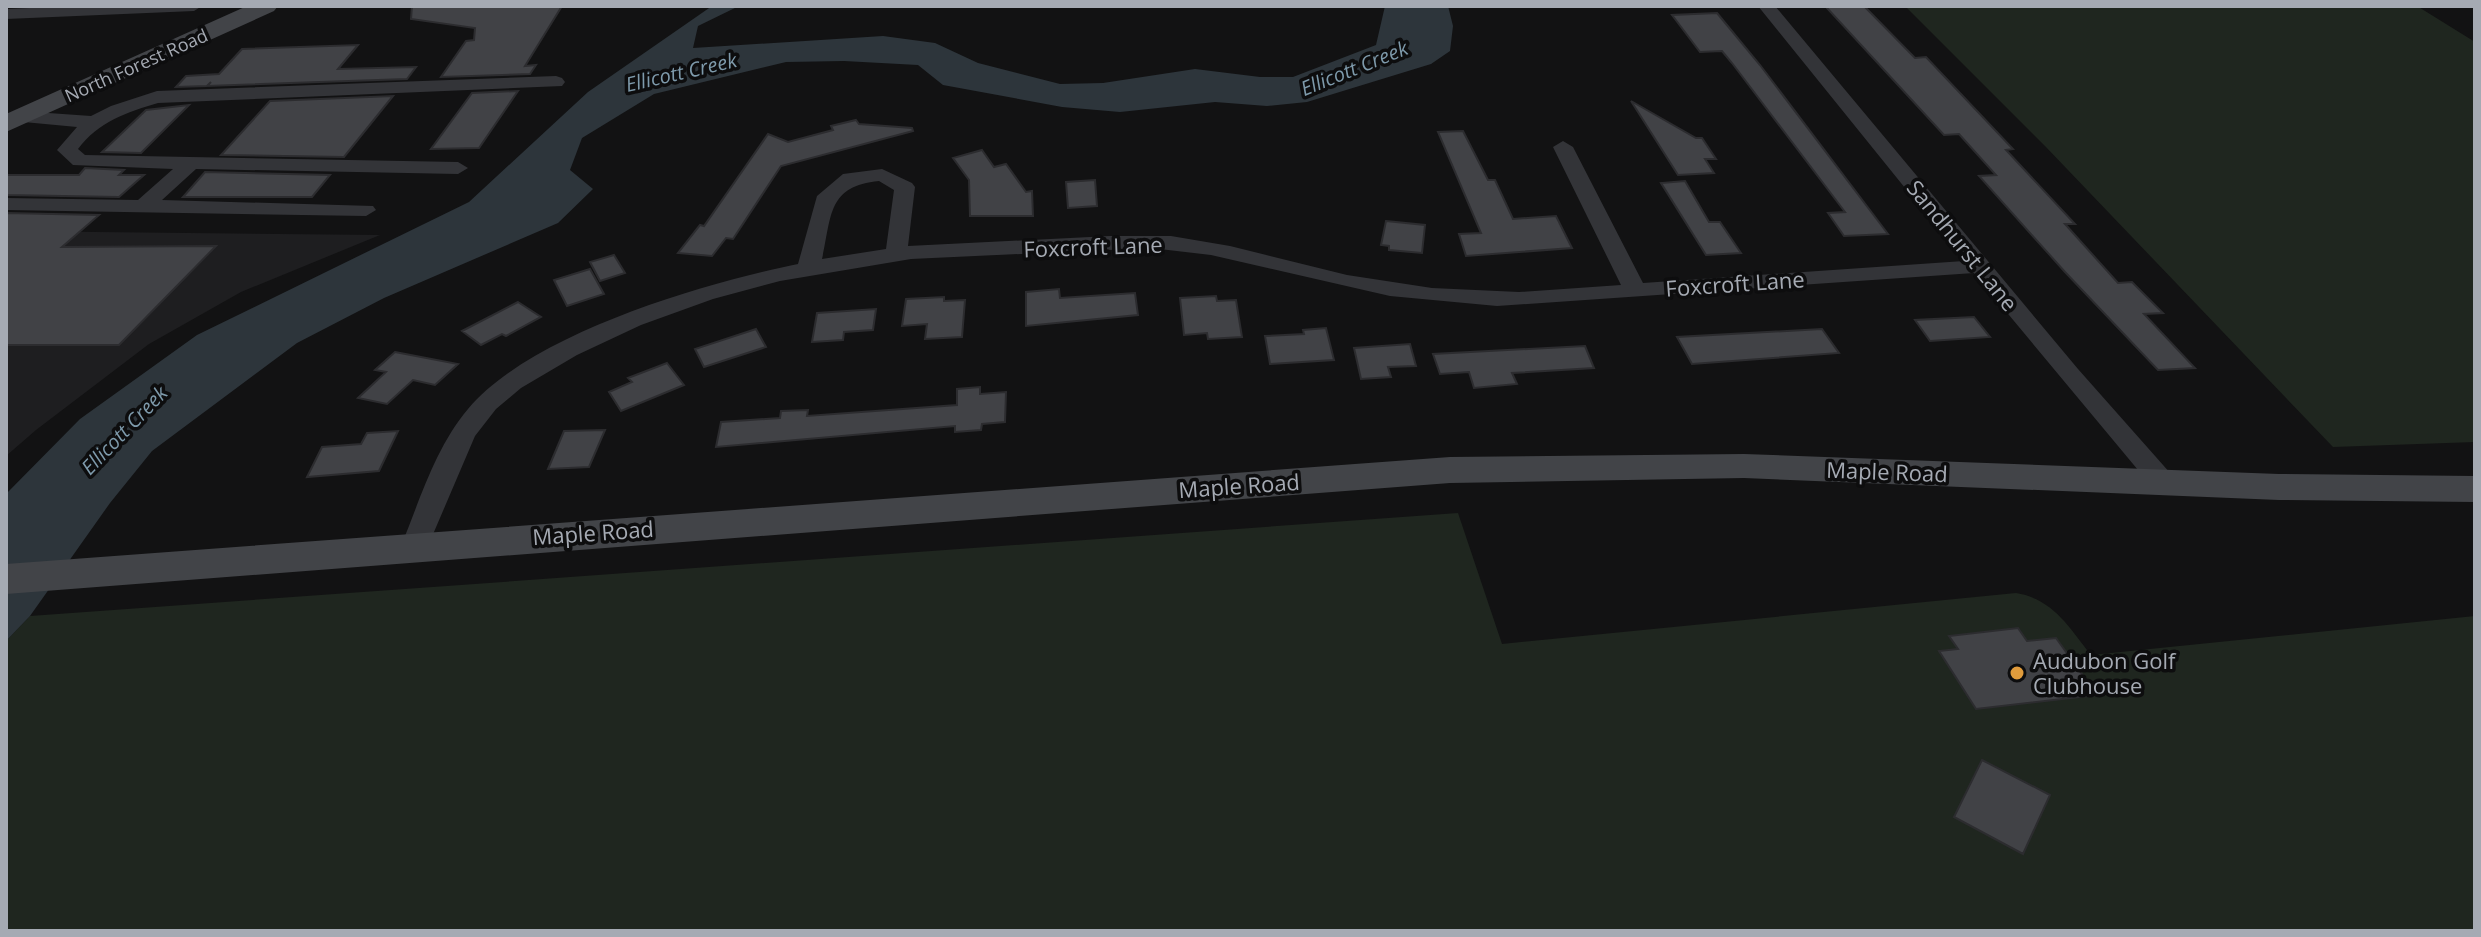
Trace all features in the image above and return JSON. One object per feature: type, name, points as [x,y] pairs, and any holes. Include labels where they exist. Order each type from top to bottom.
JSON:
[{"type":"main road","name":"North Forest Road","points":[[11,125],[266,6]]},
{"type":"main road","name":"Maple Road","points":[[6,579],[1450,470],[1744,466],[2279,487],[2475,489]]},
{"type":"street","points":[[6,14],[194,6]]},
{"type":"street","name":"Sandhurst Lane","points":[[1766,6],[2162,481]]},
{"type":"street","points":[[458,168],[80,161],[67,150],[76,137],[109,111],[157,97],[556,82]]},
{"type":"street","points":[[11,125],[95,122]]},
{"type":"street","points":[[11,125],[76,137]]},
{"type":"street","points":[[1563,147],[1635,290]]},
{"type":"street","points":[[142,207],[191,163]]},
{"type":"street","points":[[808,269],[827,196],[850,178],[882,175],[905,187],[896,254]]},
{"type":"street","points":[[6,204],[366,210]]},
{"type":"street","name":"Foxcroft Lane","points":[[415,546],[463,434],[486,405],[509,385],[577,345],[663,308],[750,281],[808,269],[896,254],[1145,241],[1241,253],[1343,281],[1450,297],[1519,299],[1981,266]]},
{"type":"shaded area","points":[[1905,6],[2417,6],[2475,42],[2475,442],[2333,447],[2045,146]]},
{"type":"shaded area","points":[[6,231],[380,235],[241,292],[149,344],[6,456]]},
{"type":"shaded area","points":[[1458,513],[1502,644],[2016,593],[2029,596],[2050,608],[2091,655],[2475,616],[2475,931],[6,931],[6,641],[30,616]]},
{"type":"water","name":"Ellicott Creek","points":[[712,6],[739,6],[698,26],[693,48],[883,36],[935,43],[978,63],[1060,84],[1103,83],[1195,69],[1260,77],[1293,77],[1376,45],[1385,6],[1448,6],[1453,26],[1450,51],[1431,64],[1307,102],[1267,106],[1215,102],[1120,112],[1062,107],[943,85],[918,65],[844,61],[786,62],[654,94],[582,138],[570,170],[593,189],[558,223],[384,298],[297,343],[152,451],[110,503],[30,616],[6,641],[6,494],[80,419],[197,335],[469,202],[588,92]]},
{"type":"building","points":[[412,6],[562,6],[525,66],[536,65],[530,74],[441,77],[466,41],[474,40],[475,28],[411,19]]},
{"type":"building","points":[[1864,6],[1915,58],[1926,57],[2013,149],[2006,150],[2075,224],[2065,224],[2118,283],[2132,282],[2163,313],[2144,314],[2195,368],[2158,370],[1979,176],[1996,175],[1959,134],[1944,135],[1826,7]]},
{"type":"building","points":[[1717,13],[1888,234],[1844,236],[1828,213],[1845,212],[1732,63],[1722,51],[1700,52],[1672,15]]},
{"type":"building","points":[[358,45],[338,69],[416,67],[407,79],[176,87],[186,76],[219,74],[242,49]]},
{"type":"building","points":[[518,91],[479,148],[431,149],[472,93]]},
{"type":"building","points":[[393,96],[344,157],[221,155],[270,101]]},
{"type":"building","points":[[1631,101],[1696,138],[1702,138],[1716,159],[1705,159],[1714,173],[1678,175]]},
{"type":"building","points":[[189,105],[141,153],[102,152],[146,110]]},
{"type":"building","points":[[856,120],[859,124],[912,128],[913,131],[781,166],[733,239],[726,238],[712,256],[678,253],[700,225],[704,226],[768,134],[788,142],[833,130],[831,126]]},
{"type":"building","points":[[1463,131],[1488,180],[1495,180],[1513,219],[1556,216],[1572,248],[1466,256],[1459,234],[1481,233],[1438,132]]},
{"type":"building","points":[[982,150],[994,167],[1006,164],[1026,192],[1032,191],[1033,216],[970,216],[969,180],[953,158]]},
{"type":"building","points":[[85,168],[124,170],[119,175],[144,175],[119,197],[6,195],[6,175],[79,175]]},
{"type":"building","points":[[205,172],[330,175],[312,197],[183,197]]},
{"type":"building","points":[[1095,180],[1097,206],[1068,208],[1066,182]]},
{"type":"building","points":[[1685,181],[1709,222],[1720,222],[1741,253],[1706,255],[1661,183]]},
{"type":"building","points":[[6,213],[99,215],[62,247],[216,246],[119,345],[6,345]]},
{"type":"building","points":[[1386,221],[1425,225],[1422,253],[1389,250],[1389,246],[1381,245]]},
{"type":"building","points":[[614,255],[625,273],[600,281],[590,262]]},
{"type":"building","points":[[590,269],[604,294],[567,306],[554,280]]},
{"type":"building","points":[[1059,289],[1060,298],[1135,293],[1138,315],[1026,326],[1026,292]]},
{"type":"building","points":[[1216,296],[1217,301],[1236,300],[1242,337],[1208,339],[1207,333],[1184,335],[1180,298]]},
{"type":"building","points":[[944,297],[944,301],[965,300],[962,337],[925,339],[927,324],[902,326],[906,299]]},
{"type":"building","points":[[518,302],[541,317],[506,336],[502,334],[481,345],[462,331]]},
{"type":"building","points":[[876,309],[873,330],[844,332],[843,340],[812,342],[817,313]]},
{"type":"building","points":[[1974,317],[1990,337],[1930,341],[1915,320]]},
{"type":"building","points":[[1326,328],[1334,360],[1270,364],[1265,336],[1304,334],[1303,330]]},
{"type":"building","points":[[756,329],[766,347],[704,367],[695,349]]},
{"type":"building","points":[[1822,329],[1839,353],[1692,364],[1677,337]]},
{"type":"building","points":[[1410,344],[1416,366],[1388,367],[1391,377],[1361,379],[1354,348]]},
{"type":"building","points":[[1585,346],[1594,368],[1512,373],[1517,384],[1474,388],[1469,372],[1440,374],[1433,354]]},
{"type":"building","points":[[395,352],[458,364],[435,385],[413,380],[387,404],[358,398],[386,372],[375,370]]},
{"type":"building","points":[[667,363],[684,385],[621,411],[609,392],[632,382],[628,378]]},
{"type":"building","points":[[980,387],[980,394],[1006,392],[1005,422],[982,424],[981,430],[955,432],[955,426],[716,447],[721,422],[780,418],[781,411],[808,410],[807,416],[957,405],[957,389]]},
{"type":"building","points":[[605,430],[589,467],[548,469],[564,431]]},
{"type":"building","points":[[398,431],[379,471],[307,477],[322,447],[361,444],[367,433]]},
{"type":"building","name":"Audubon Golf Clubhouse","points":[[2018,628],[2027,641],[2056,638],[2097,695],[1976,709],[1939,651],[1958,649],[1949,636]]},
{"type":"building","points":[[1982,760],[2050,795],[2023,854],[1954,817]]},
{"type":"place","name":"Audubon Golf Clubhouse","points":[[2017,673]]}]
